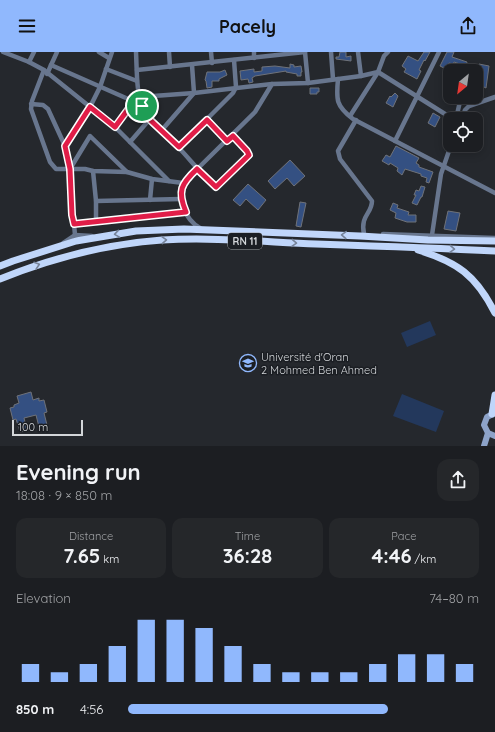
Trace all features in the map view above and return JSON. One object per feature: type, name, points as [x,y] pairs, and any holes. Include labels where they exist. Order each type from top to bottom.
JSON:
[{"type":"highway","name":"RN 11","points":[[0,266],[76,242],[136,231],[184,229],[362,235],[428,240],[495,241]]},
{"type":"highway","name":"RN 11","points":[[0,279],[72,255],[105,248],[162,240],[220,240],[408,246],[495,251]]},
{"type":"highway","points":[[408,246],[440,257],[460,268],[476,283],[495,313]]},
{"type":"highway","points":[[494,413],[495,395]]},
{"type":"main road","points":[[494,413],[487,417],[485,428],[488,433],[495,436]]},
{"type":"main road","points":[[484,446],[488,433]]},
{"type":"street","points":[[3,52],[29,62],[46,72],[115,127],[168,181]]},
{"type":"street","points":[[29,62],[34,52]]},
{"type":"street","points":[[57,52],[31,104],[31,109],[50,162],[56,169],[85,169],[126,172],[152,179],[183,182]]},
{"type":"street","points":[[99,52],[109,58]]},
{"type":"street","points":[[65,146],[90,107],[100,87],[112,52]]},
{"type":"street","points":[[136,52],[137,81],[144,112],[149,120],[179,147],[197,169],[216,187],[249,155],[233,136]]},
{"type":"street","points":[[169,52],[170,66]]},
{"type":"street","points":[[211,52],[212,63]]},
{"type":"street","points":[[254,52],[254,58]]},
{"type":"street","points":[[137,70],[305,52],[308,83]]},
{"type":"street","points":[[330,52],[338,104],[343,111],[356,120],[495,193]]},
{"type":"street","points":[[358,52],[361,76]]},
{"type":"street","points":[[350,116],[378,72],[384,54],[388,52]]},
{"type":"street","points":[[396,141],[439,52]]},
{"type":"street","points":[[179,147],[230,98],[236,88],[234,60]]},
{"type":"street","points":[[160,131],[194,93],[192,64]]},
{"type":"street","points":[[51,65],[135,102]]},
{"type":"street","points":[[106,69],[137,81]]},
{"type":"street","points":[[115,127],[129,108],[140,97],[194,93],[272,84],[308,83],[361,76],[378,72],[443,112]]},
{"type":"street","points":[[203,230],[192,223],[187,214],[181,199],[183,182],[233,136],[259,108],[272,84]]},
{"type":"street","points":[[464,112],[469,106],[495,97]]},
{"type":"street","points":[[31,104],[43,105],[48,109],[65,146],[70,169],[72,215],[75,235]]},
{"type":"street","points":[[130,142],[149,120]]},
{"type":"street","points":[[207,120],[227,141]]},
{"type":"street","points":[[356,120],[338,151],[342,162],[372,201],[362,225],[362,235],[432,235],[495,238]]},
{"type":"street","points":[[70,169],[90,136],[126,172]]},
{"type":"street","points":[[432,235],[439,182],[448,152]]},
{"type":"street","points":[[93,170],[96,201],[96,222]]},
{"type":"street","points":[[150,200],[152,179]]},
{"type":"street","points":[[96,201],[181,199]]},
{"type":"street","points":[[74,224],[187,214]]},
{"type":"street","points":[[184,229],[187,214]]},
{"type":"street","points":[[57,248],[75,235],[99,237]]},
{"type":"shaded area","points":[[430,321],[436,335],[407,347],[401,333]]},
{"type":"shaded area","points":[[402,394],[444,411],[436,432],[393,416]]},
{"type":"building","points":[[340,52],[346,52],[346,57],[351,56],[351,61],[336,59],[336,57],[339,57]]},
{"type":"building","points":[[424,52],[430,52],[419,70],[421,71],[417,79],[404,72],[406,69],[402,66],[408,56],[418,61]]},
{"type":"building","points":[[447,52],[454,52],[452,57],[467,62],[466,64],[454,62],[453,64],[443,64],[443,68],[440,66]]},
{"type":"building","points":[[290,64],[294,65],[294,67],[301,66],[301,76],[297,76],[297,74],[286,71],[255,76],[252,78],[253,82],[249,83],[248,79],[241,80],[240,71],[254,69],[254,72],[262,71],[262,67],[275,66],[290,68]]},
{"type":"building","points":[[483,65],[489,66],[486,88],[483,86]]},
{"type":"building","points":[[225,70],[227,75],[219,79],[219,81],[212,81],[212,87],[207,88],[205,80],[207,72],[220,72]]},
{"type":"building","points":[[310,88],[319,88],[319,92],[317,92],[317,94],[310,94]]},
{"type":"building","points":[[395,93],[398,96],[393,107],[386,103],[390,96],[391,97]]},
{"type":"building","points":[[433,113],[440,117],[435,127],[428,123]]},
{"type":"building","points":[[396,146],[419,158],[416,163],[419,167],[433,172],[429,183],[426,182],[427,178],[421,176],[421,174],[405,169],[402,175],[397,171],[398,168],[390,163],[389,165],[382,161],[386,155],[390,157]]},
{"type":"building","points":[[290,160],[305,176],[294,186],[287,178],[275,189],[268,181]]},
{"type":"building","points":[[248,184],[266,200],[258,210],[246,199],[240,206],[233,200]]},
{"type":"building","points":[[421,186],[425,187],[422,197],[417,205],[412,203],[416,195],[414,195],[416,190],[419,191]]},
{"type":"building","points":[[300,202],[306,203],[301,227],[296,226]]},
{"type":"building","points":[[393,203],[398,205],[397,208],[409,212],[408,215],[416,215],[416,222],[407,222],[395,218],[396,213],[390,210]]},
{"type":"building","points":[[448,211],[460,213],[456,231],[444,229]]},
{"type":"building","points":[[31,392],[33,400],[39,398],[39,401],[44,400],[47,412],[44,413],[47,425],[39,427],[36,415],[24,418],[27,430],[20,432],[16,419],[13,420],[10,408],[19,403],[17,396]]},
{"type":"place","name":"Université d'Oran 2 Mohmed Ben Ahmed","points":[[248,363]]},
{"type":"route","points":[[140,97],[142,106],[151,122],[179,147],[207,120],[227,141],[233,136],[249,155],[216,187],[197,169],[183,182],[181,199],[186,212],[74,224],[72,215],[70,169],[65,146],[90,107],[115,127],[129,108],[140,97]]}]
